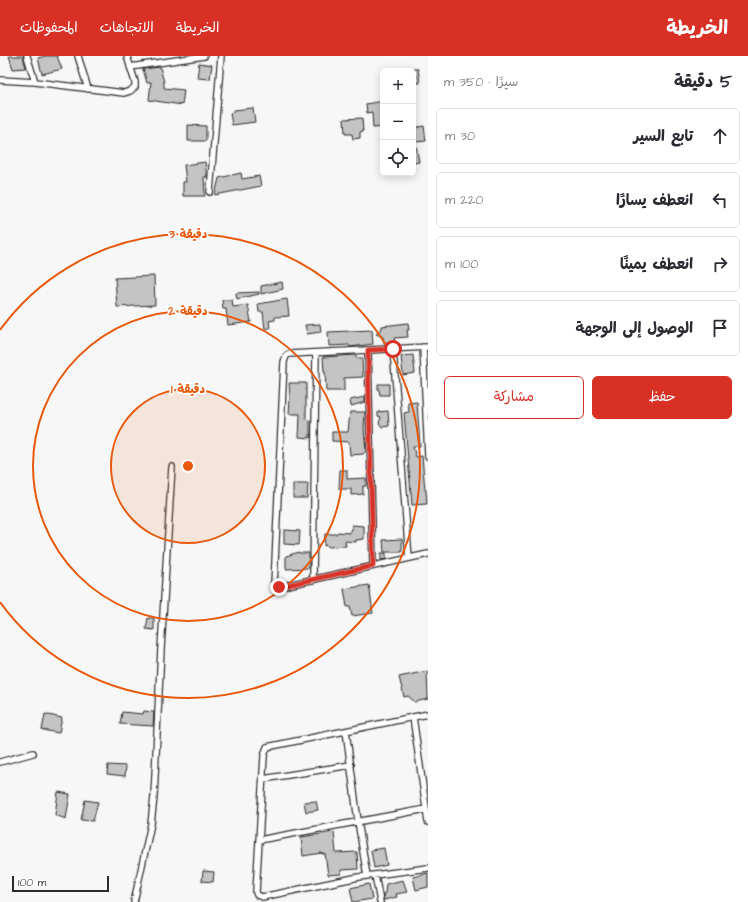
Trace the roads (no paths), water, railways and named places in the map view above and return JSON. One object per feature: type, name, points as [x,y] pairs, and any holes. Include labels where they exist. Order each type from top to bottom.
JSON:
[{"type":"street","points":[[27,56],[35,82]]},
{"type":"street","points":[[78,56],[88,89]]},
{"type":"street","points":[[0,80],[35,82],[124,93],[135,87],[135,82],[127,56]]},
{"type":"street","points":[[130,67],[204,56]]},
{"type":"street","points":[[210,192],[221,56]]},
{"type":"street","points":[[428,456],[426,347],[316,352],[289,354],[286,356],[284,362],[274,584],[279,587],[428,554]]},
{"type":"street","points":[[393,349],[409,558]]},
{"type":"street","points":[[368,350],[373,566]]},
{"type":"street","points":[[313,580],[316,352]]},
{"type":"street","points":[[134,902],[152,824],[172,467]]},
{"type":"street","points":[[428,714],[266,747],[256,895],[259,896],[367,876],[428,868]]},
{"type":"street","points":[[413,717],[428,822]]},
{"type":"street","points":[[346,731],[367,876]]},
{"type":"street","points":[[0,762],[33,753]]},
{"type":"street","points":[[263,779],[351,765]]},
{"type":"street","points":[[259,840],[426,809]]},
{"type":"street","points":[[375,875],[380,902]]}]
